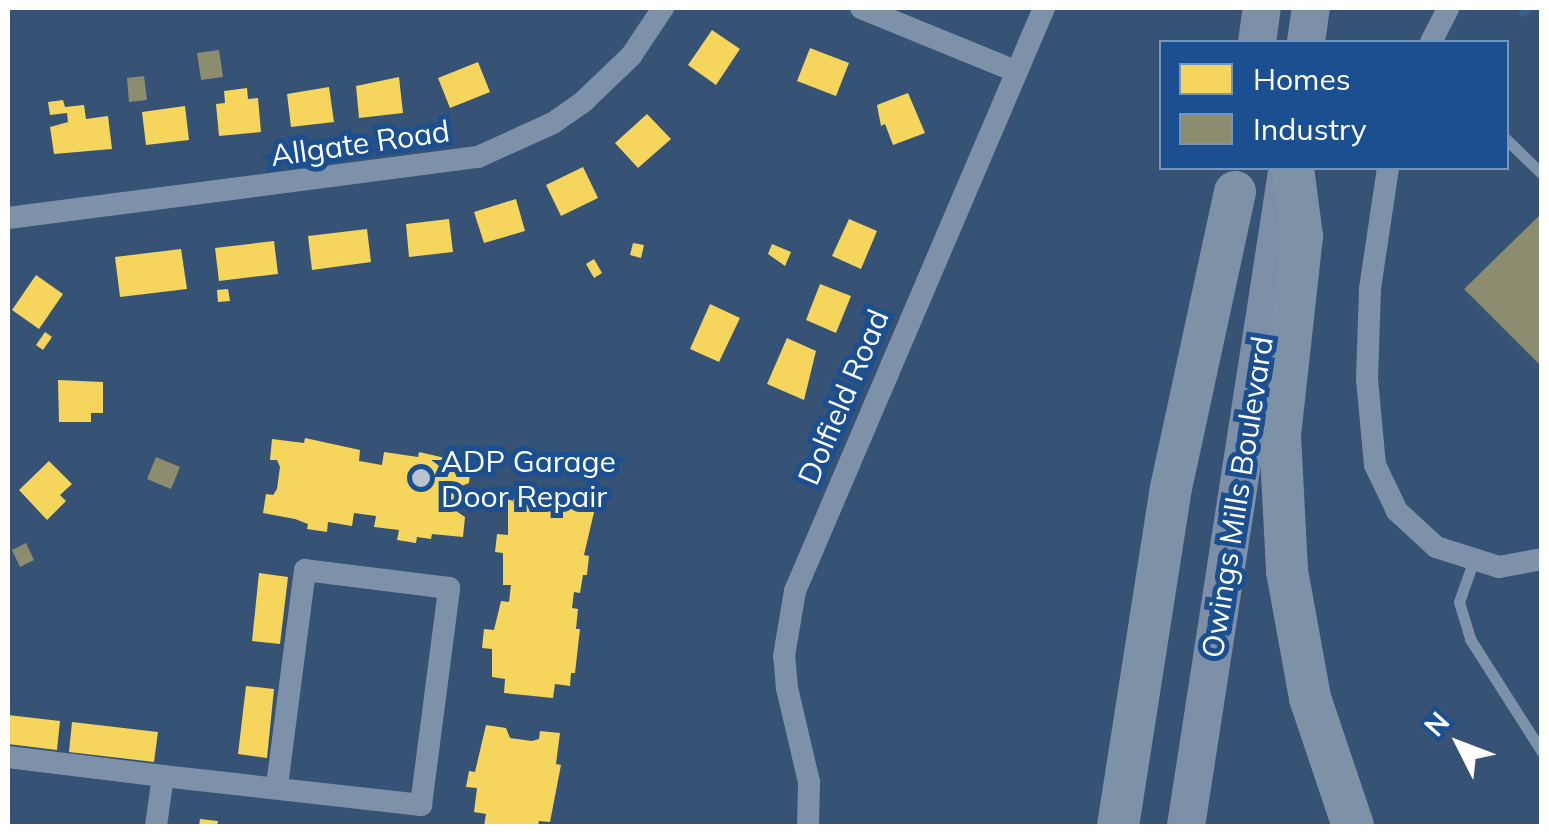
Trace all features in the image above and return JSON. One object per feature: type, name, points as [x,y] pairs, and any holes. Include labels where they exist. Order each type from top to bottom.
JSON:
[{"type":"highway","points":[[1290,170],[1302,236],[1280,436],[1288,571],[1310,698],[1353,826]]},
{"type":"highway","points":[[1118,826],[1171,488],[1245,176]]},
{"type":"main road","points":[[1257,40],[1262,8]]},
{"type":"main road","points":[[1279,40],[1284,8]]},
{"type":"main road","points":[[1306,40],[1312,8]]},
{"type":"main road","name":"Owings Mills Boulevard","points":[[1183,826],[1290,170]]},
{"type":"main road","points":[[1183,826],[1186,672],[1245,176]]},
{"type":"main road","name":"Owings Mills Boulevard","points":[[1138,826],[1245,176]]},
{"type":"street","name":"Allgate Road","points":[[8,218],[478,157],[553,123],[584,101],[630,56],[664,8]]},
{"type":"street","points":[[861,8],[1016,71]]},
{"type":"street","name":"Dolfield Road","points":[[808,826],[809,782],[787,688],[784,656],[795,591],[1044,8]]},
{"type":"street","points":[[1432,40],[1448,8]]},
{"type":"street","points":[[1388,170],[1370,289],[1367,379],[1375,466],[1397,511],[1436,547],[1473,562],[1499,567],[1542,559]]},
{"type":"street","points":[[8,757],[421,805],[448,588],[304,570],[277,787]]},
{"type":"street","points":[[156,826],[163,776]]},
{"type":"lane","points":[[1509,142],[1542,174]]},
{"type":"lane","points":[[1473,562],[1459,602],[1470,639],[1542,752]]},
{"type":"building: Homes","points":[[712,30],[740,49],[716,85],[688,65]]},
{"type":"building: Homes","points":[[810,48],[849,63],[836,96],[797,81]]},
{"type":"building: Homes","points":[[478,62],[490,92],[450,108],[438,78]]},
{"type":"building: Homes","points":[[399,77],[403,113],[359,118],[356,86]]},
{"type":"building: Homes","points":[[329,87],[334,122],[291,127],[287,94]]},
{"type":"building: Homes","points":[[247,88],[248,99],[258,98],[261,132],[219,136],[216,104],[225,103],[224,91]]},
{"type":"building: Homes","points":[[908,93],[925,133],[893,145],[885,124],[881,126],[877,105]]},
{"type":"building: Homes","points":[[63,100],[65,107],[84,105],[86,119],[108,116],[112,149],[54,154],[50,127],[68,122],[67,113],[50,115],[48,102]]},
{"type":"building: Homes","points":[[185,106],[189,140],[146,145],[142,112]]},
{"type":"building: Homes","points":[[647,114],[671,139],[638,168],[615,143]]},
{"type":"building: Homes","points":[[583,167],[598,198],[561,216],[546,185]]},
{"type":"building: Homes","points":[[516,199],[525,231],[484,243],[474,212]]},
{"type":"building: Homes","points":[[449,219],[453,252],[409,257],[406,224]]},
{"type":"building: Homes","points":[[849,219],[877,231],[861,269],[832,256]]},
{"type":"building: Homes","points":[[367,229],[371,262],[312,270],[308,236]]},
{"type":"building: Homes","points":[[274,241],[278,274],[219,281],[215,248]]},
{"type":"building: Homes","points":[[633,243],[644,245],[641,258],[630,255]]},
{"type":"building: Homes","points":[[772,244],[791,252],[785,266],[768,254]]},
{"type":"building: Homes","points":[[181,249],[187,289],[120,297],[115,257]]},
{"type":"building: Homes","points":[[594,259],[602,273],[594,278],[586,264]]},
{"type":"building: Homes","points":[[36,275],[63,294],[39,329],[12,310]]},
{"type":"building: Homes","points":[[820,284],[851,296],[836,333],[806,320]]},
{"type":"building: Homes","points":[[228,289],[230,301],[218,302],[217,290]]},
{"type":"building: Homes","points":[[710,304],[740,318],[719,362],[690,349]]},
{"type":"building: Homes","points":[[45,332],[52,337],[43,350],[36,345]]},
{"type":"building: Homes","points":[[787,338],[816,351],[804,400],[767,384]]},
{"type":"building: Homes","points":[[58,380],[103,382],[103,413],[91,413],[91,422],[59,422]]},
{"type":"building: Homes","points":[[305,438],[360,450],[359,461],[382,465],[384,452],[418,457],[419,452],[471,464],[469,483],[459,487],[456,511],[465,517],[463,537],[432,534],[431,539],[417,537],[416,543],[397,540],[399,530],[374,527],[376,516],[354,513],[352,526],[328,522],[327,532],[307,529],[308,524],[295,519],[263,513],[266,494],[273,495],[277,489],[280,467],[277,460],[270,460],[272,439],[304,443]]},
{"type":"building: Homes","points":[[49,461],[72,484],[60,495],[66,501],[47,520],[19,490]]},
{"type":"building: Homes","points":[[515,490],[591,499],[590,508],[595,508],[584,555],[589,556],[587,575],[583,575],[580,593],[574,592],[572,608],[578,609],[576,629],[580,629],[575,673],[571,673],[570,686],[555,684],[553,698],[504,693],[505,679],[492,677],[492,649],[482,648],[484,629],[494,630],[501,601],[509,602],[511,585],[503,585],[503,553],[495,552],[497,534],[508,535],[508,498],[514,499]]},
{"type":"building: Homes","points":[[259,573],[288,577],[280,644],[252,641]]},
{"type":"building: Homes","points":[[246,686],[274,689],[267,758],[238,754]]},
{"type":"building: Homes","points":[[8,715],[60,721],[57,750],[8,744]]},
{"type":"building: Homes","points":[[72,722],[158,732],[154,762],[69,752]]},
{"type":"building: Homes","points":[[486,725],[506,728],[510,738],[532,741],[539,739],[540,731],[560,733],[556,764],[561,765],[550,822],[539,821],[538,826],[484,826],[486,814],[474,812],[477,788],[466,787],[469,771],[475,772]]},
{"type":"building: Homes","points":[[200,819],[218,821],[217,826],[199,826]]},
{"type":"building: Industry","points":[[219,50],[223,77],[201,80],[197,53]]},
{"type":"building: Industry","points":[[144,76],[147,100],[129,102],[127,78]]},
{"type":"building: Industry","points":[[1542,213],[1542,367],[1464,289]]},
{"type":"building: Industry","points":[[156,457],[180,467],[171,489],[147,479]]},
{"type":"building: Industry","points":[[26,543],[34,560],[20,567],[12,550]]},
{"type":"waterway","points":[[1523,13],[1528,8]]},
{"type":"place","name":"ADP Garage Door Repair","points":[[421,478]]}]
